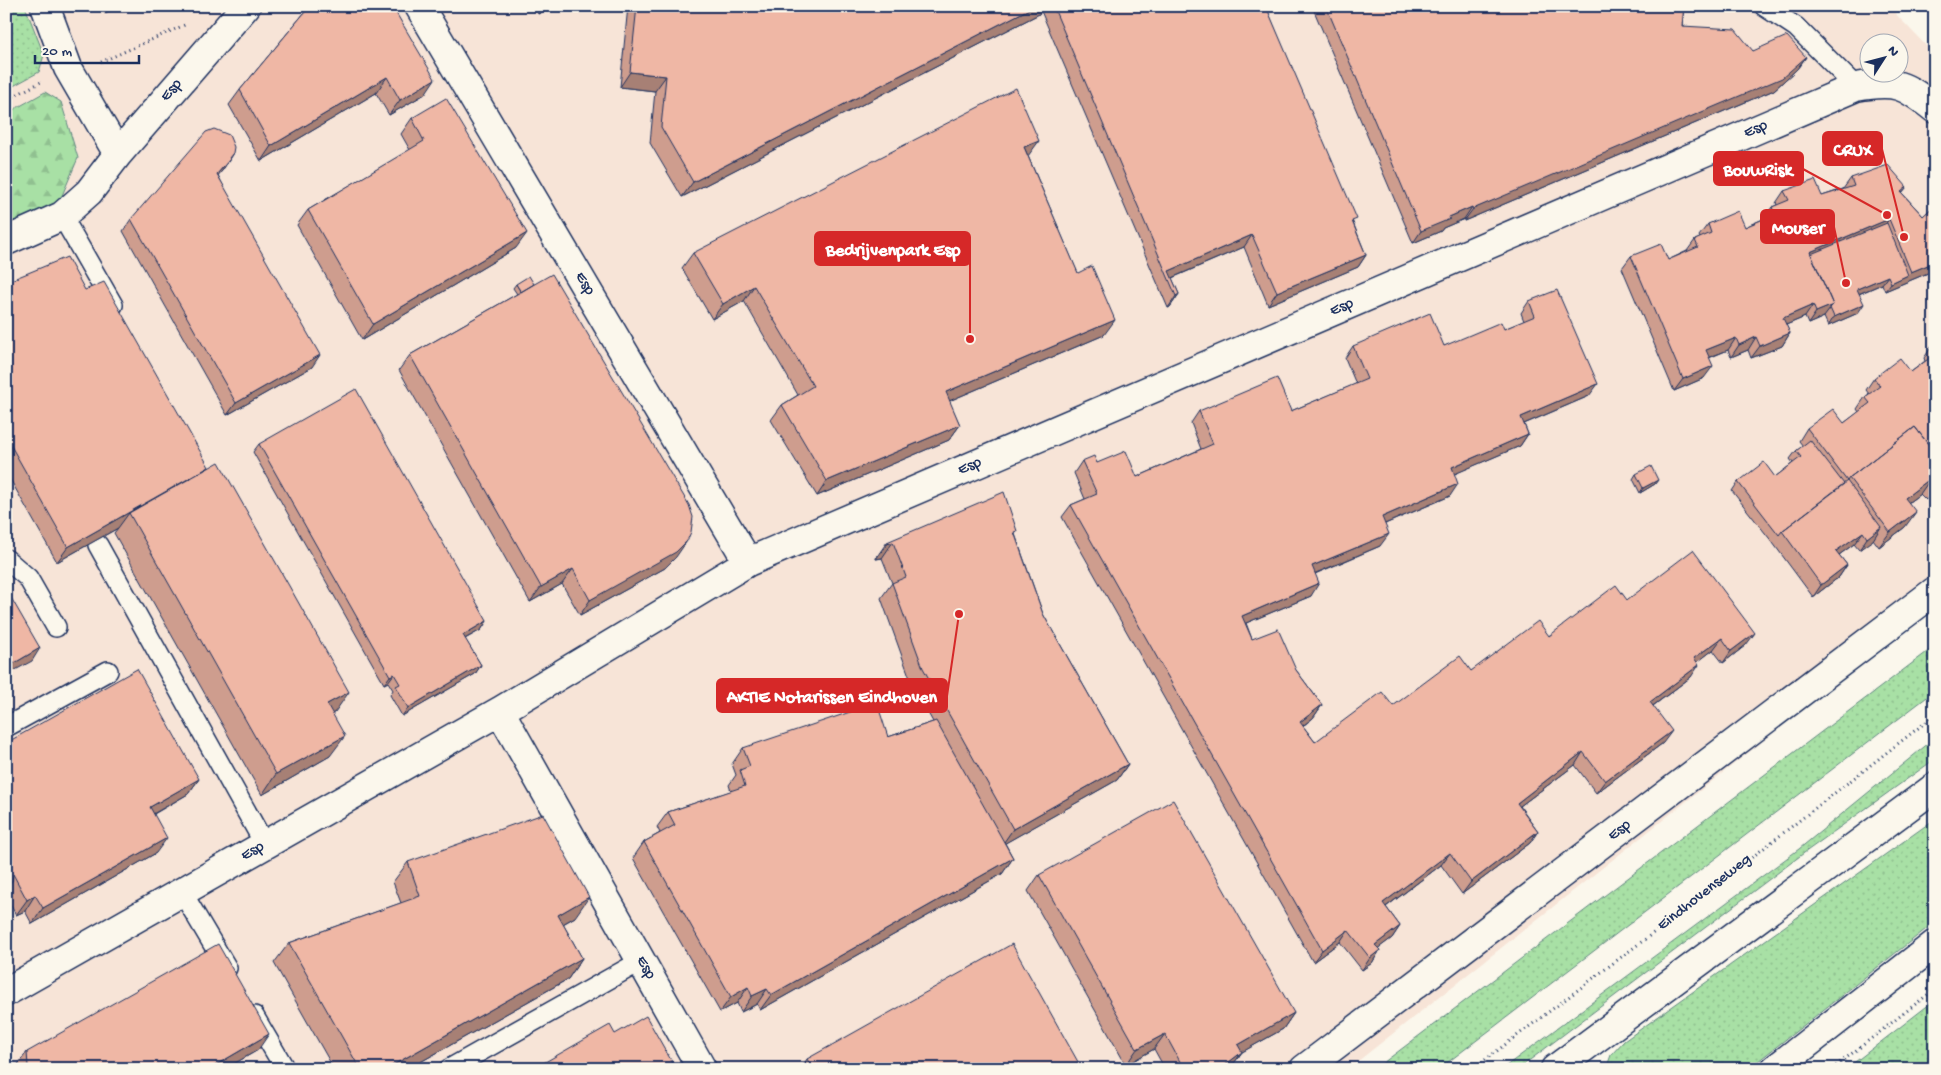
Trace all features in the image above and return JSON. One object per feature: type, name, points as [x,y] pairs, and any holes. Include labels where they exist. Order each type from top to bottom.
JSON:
[{"type":"street","points":[[45,6],[68,68],[118,154]]},
{"type":"street","name":"Esp","points":[[6,241],[62,216],[89,192],[118,154],[246,6]]},
{"type":"street","name":"Esp","points":[[419,6],[748,562]]},
{"type":"street","name":"Esp","points":[[6,992],[500,711],[748,562],[1856,87],[1886,82],[1912,90],[1935,109]]},
{"type":"street","name":"Esp","points":[[1304,1069],[1935,591]]},
{"type":"street","name":"Esp","points":[[500,711],[702,1069]]},
{"type":"street","points":[[1555,1069],[1580,1059],[1935,787]]},
{"type":"street","points":[[1775,1069],[1935,944]]},
{"type":"lane","points":[[1764,6],[1796,27],[1856,87]]},
{"type":"lane","points":[[62,216],[120,317]]},
{"type":"lane","points":[[98,545],[265,845]]},
{"type":"lane","points":[[6,559],[28,578],[56,627]]},
{"type":"lane","points":[[6,727],[108,671]]},
{"type":"lane","points":[[182,892],[236,984]]},
{"type":"lane","points":[[449,1069],[641,961]]},
{"type":"lane","points":[[246,1001],[285,1069]]},
{"type":"path","points":[[6,104],[16,95],[68,68],[92,65],[193,21]]},
{"type":"path","name":"Eindhovenseweg","points":[[1473,1069],[1709,891],[1935,714]]},
{"type":"path","points":[[1832,1069],[1935,989]]},
{"type":"shaded area","points":[[6,6],[1888,6],[1935,55],[1935,605],[1348,1069],[6,1069]]},
{"type":"green space","points":[[6,6],[25,6],[44,55],[39,72],[6,90]]},
{"type":"green space","points":[[45,92],[61,102],[78,158],[58,205],[6,228],[6,117],[13,110]]},
{"type":"green space","points":[[1935,646],[1935,691],[1439,1069],[1375,1069]]},
{"type":"green space","points":[[1935,738],[1935,759],[1804,853],[1518,1069],[1502,1069],[1799,849]]},
{"type":"green space","points":[[1935,819],[1935,922],[1748,1069],[1606,1069],[1611,1055],[1624,1041]]},
{"type":"green space","points":[[1935,1000],[1935,1069],[1846,1069]]},
{"type":"building","points":[[310,6],[392,6],[435,79],[400,100],[387,77],[271,146],[240,90]]},
{"type":"building","points":[[539,6],[547,6],[541,10]]},
{"type":"building","points":[[637,6],[1035,6],[693,182],[661,127],[666,76],[630,72]]},
{"type":"building","points":[[1053,6],[1266,6],[1357,219],[1352,221],[1366,255],[1277,292],[1252,235],[1169,271],[1179,294],[1176,296]]},
{"type":"building","points":[[1326,6],[1684,6],[1682,26],[1735,29],[1753,51],[1787,36],[1806,57],[1782,78],[1473,209],[1472,207],[1421,231]]},
{"type":"building","points":[[1016,88],[1039,141],[1024,147],[1078,273],[1092,266],[1115,320],[946,392],[960,425],[827,481],[782,405],[813,386],[754,286],[723,304],[693,253]]},
{"type":"building","points":[[446,98],[527,233],[373,324],[308,210],[424,141],[412,118]]},
{"type":"building","points":[[214,129],[229,135],[234,147],[230,159],[217,174],[320,355],[236,403],[131,219],[206,132]]},
{"type":"building","points":[[1888,165],[1907,187],[1901,192],[1923,216],[1935,205],[1935,262],[1911,272],[1889,219],[1810,252],[1833,305],[1816,312],[1813,305],[1783,318],[1790,333],[1760,346],[1756,337],[1739,345],[1736,338],[1706,350],[1713,366],[1683,379],[1631,256],[1661,244],[1668,260],[1698,247],[1695,240],[1711,233],[1708,224],[1738,211],[1745,227],[1775,214],[1772,207],[1789,200],[1784,191],[1815,180],[1822,196],[1854,186],[1851,178]]},
{"type":"building","points":[[1887,223],[1908,275],[1891,283],[1888,276],[1857,289],[1864,304],[1834,317],[1830,308],[1833,305],[1811,254]]},
{"type":"building","points":[[67,257],[85,290],[104,282],[209,467],[68,547],[6,437],[6,282]]},
{"type":"building","points":[[552,274],[689,505],[693,517],[691,532],[687,541],[676,552],[590,600],[573,569],[541,587],[410,355]]},
{"type":"building","points":[[529,276],[534,284],[521,292],[516,284]]},
{"type":"building","points":[[1557,290],[1598,384],[1521,417],[1528,434],[1452,467],[1458,484],[1382,517],[1389,534],[1312,566],[1319,583],[1242,616],[1252,639],[1278,629],[1296,670],[1322,705],[1300,722],[1315,742],[1382,692],[1393,706],[1460,656],[1471,671],[1538,621],[1549,636],[1616,585],[1627,600],[1693,550],[1755,633],[1731,651],[1722,638],[1694,658],[1699,665],[1650,702],[1672,731],[1605,781],[1583,752],[1517,803],[1538,831],[1471,882],[1450,853],[1383,903],[1400,926],[1375,945],[1380,950],[1370,958],[1348,930],[1322,950],[1071,505],[1097,494],[1082,461],[1094,456],[1097,463],[1126,451],[1137,477],[1213,444],[1199,411],[1277,378],[1291,411],[1367,379],[1353,346],[1430,313],[1444,346],[1501,322],[1504,329],[1535,316],[1529,301]]},
{"type":"building","points":[[1935,354],[1935,453],[1915,427],[1847,481],[1807,428],[1833,409],[1844,423],[1870,403],[1865,397],[1880,386],[1874,378],[1900,358],[1911,372]]},
{"type":"building","points":[[356,389],[487,621],[463,635],[481,665],[408,708],[396,686],[400,684],[394,674],[390,676],[259,444]]},
{"type":"building","points":[[1915,427],[1935,453],[1935,482],[1931,478],[1905,498],[1916,512],[1890,532],[1849,478]]},
{"type":"building","points":[[1810,440],[1844,484],[1779,535],[1738,482],[1764,462],[1775,477],[1801,457],[1796,451]]},
{"type":"building","points":[[219,462],[349,692],[327,704],[345,736],[276,774],[129,513]]},
{"type":"building","points":[[1651,466],[1658,480],[1643,488],[1636,474]]},
{"type":"building","points":[[1847,481],[1881,527],[1867,538],[1863,532],[1836,551],[1847,565],[1821,585],[1782,531]]},
{"type":"building","points":[[1004,492],[1017,531],[1014,532],[1043,614],[1128,764],[1013,829],[923,668],[892,583],[906,577],[893,542],[887,544],[887,542]]},
{"type":"building","points":[[6,589],[40,648],[6,668]]},
{"type":"building","points":[[137,669],[199,779],[150,807],[167,838],[43,908],[35,895],[27,900],[13,874],[12,881],[6,884],[6,743]]},
{"type":"building","points":[[877,703],[888,737],[936,721],[1013,858],[771,995],[767,989],[752,996],[748,987],[731,997],[644,842],[675,825],[668,812],[745,786],[740,770],[750,766],[743,748]]},
{"type":"building","points":[[1173,800],[1294,1013],[1238,1045],[1242,1052],[1220,1069],[1184,1069],[1165,1034],[1137,1049],[1039,875]]},
{"type":"building","points":[[543,814],[589,897],[558,915],[582,958],[386,1069],[360,1069],[289,943],[420,896],[408,862]]},
{"type":"building","points":[[218,944],[269,1034],[209,1069],[29,1069],[27,1052]]},
{"type":"building","points":[[1012,944],[1082,1069],[813,1069],[807,1059]]},
{"type":"building","points":[[646,1016],[676,1069],[533,1069],[610,1025],[615,1034]]},
{"type":"place","name":"BouwRisk","points":[[1887,215]]},
{"type":"place","name":"CRUX","points":[[1904,237]]},
{"type":"place","name":"Mouser","points":[[1846,283]]},
{"type":"place","name":"Bedrijvenpark Esp","points":[[970,339]]},
{"type":"place","name":"AKTIE Notarissen Eindhoven","points":[[959,614]]}]
